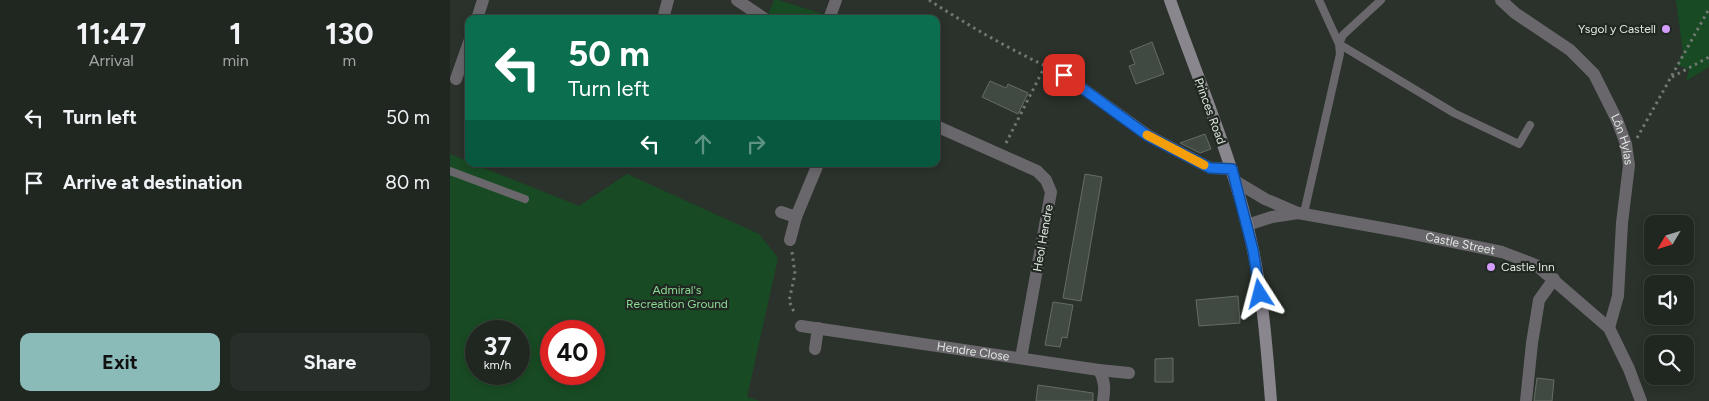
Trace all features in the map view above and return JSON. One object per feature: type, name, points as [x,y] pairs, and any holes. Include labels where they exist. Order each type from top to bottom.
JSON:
[{"type":"street","points":[[478,15],[483,0]]},
{"type":"street","points":[[664,15],[668,0]]},
{"type":"street","points":[[737,0],[759,15]]},
{"type":"street","points":[[830,15],[836,0]]},
{"type":"street","name":"Princes Road","points":[[1170,0],[1233,175],[1247,225],[1260,294],[1271,401]]},
{"type":"street","name":"Lôn Hylas","points":[[1502,0],[1515,12],[1570,50],[1594,74],[1617,120],[1626,144],[1629,165],[1622,223],[1619,287],[1609,328]]},
{"type":"street","points":[[453,83],[465,52]]},
{"type":"street","points":[[1064,75],[1148,136],[1210,168],[1233,175]]},
{"type":"street","name":"Heol Hendre","points":[[940,128],[1037,170],[1046,180],[1051,192],[1021,358]]},
{"type":"street","points":[[790,240],[796,217],[817,167]]},
{"type":"street","name":"Castle Street","points":[[1233,175],[1265,199],[1301,213],[1502,252],[1536,264],[1609,328],[1629,369],[1641,401]]},
{"type":"street","points":[[781,212],[796,217]]},
{"type":"street","name":"Castle Street","points":[[1247,225],[1301,213]]},
{"type":"street","points":[[1526,401],[1532,342],[1540,300],[1554,279]]},
{"type":"street","name":"Hendre Close","points":[[801,326],[1129,373]]},
{"type":"street","points":[[815,349],[818,328]]},
{"type":"street","points":[[1099,370],[1104,379],[1103,401]]},
{"type":"lane","points":[[1301,213],[1340,54],[1339,44],[1319,0]]},
{"type":"lane","points":[[1339,44],[1343,35],[1381,0]]},
{"type":"lane","points":[[1339,44],[1454,112],[1519,144],[1530,125]]},
{"type":"lane","points":[[450,171],[525,199]]},
{"type":"path","points":[[929,0],[978,31],[1064,75]]},
{"type":"path","points":[[1626,144],[1633,142],[1641,134],[1709,9]]},
{"type":"path","points":[[1672,78],[1709,57]]},
{"type":"path","points":[[1001,154],[1046,66]]},
{"type":"path","points":[[790,240],[795,274],[789,301],[801,326]]},
{"type":"green space","points":[[774,0],[823,14],[823,15],[768,15]]},
{"type":"green space","points":[[1676,0],[1709,0],[1709,67],[1686,81],[1689,69],[1677,65],[1683,53]]},
{"type":"green space","name":"Admiral's Recreation Ground","points":[[450,154],[465,160],[465,167],[482,167],[579,206],[627,174],[759,234],[778,258],[747,397],[760,401],[450,401]]},
{"type":"building","points":[[1152,42],[1164,74],[1136,84],[1129,66],[1135,64],[1130,51]]},
{"type":"building","points":[[990,81],[1006,88],[1008,84],[1028,93],[1018,114],[982,97]]},
{"type":"building","points":[[1205,134],[1211,149],[1200,153],[1180,143]]},
{"type":"building","points":[[1085,174],[1102,177],[1081,301],[1063,298]]},
{"type":"building","points":[[1238,296],[1240,323],[1199,326],[1196,300]]},
{"type":"building","points":[[1053,302],[1073,305],[1067,338],[1062,337],[1060,347],[1045,345]]},
{"type":"building","points":[[1173,358],[1173,382],[1155,382],[1155,359]]},
{"type":"building","points":[[1537,378],[1554,380],[1552,401],[1534,401]]},
{"type":"building","points":[[1038,385],[1093,393],[1093,401],[1036,401]]},
{"type":"slow traffic","points":[[1147,135],[1204,165]]},
{"type":"place","name":"Ysgol y Castell","points":[[1666,29]]},
{"type":"place","name":"Castle Inn","points":[[1491,267]]},
{"type":"route","points":[[1064,75],[1148,136],[1210,168],[1232,169],[1253,250],[1260,294]]}]
